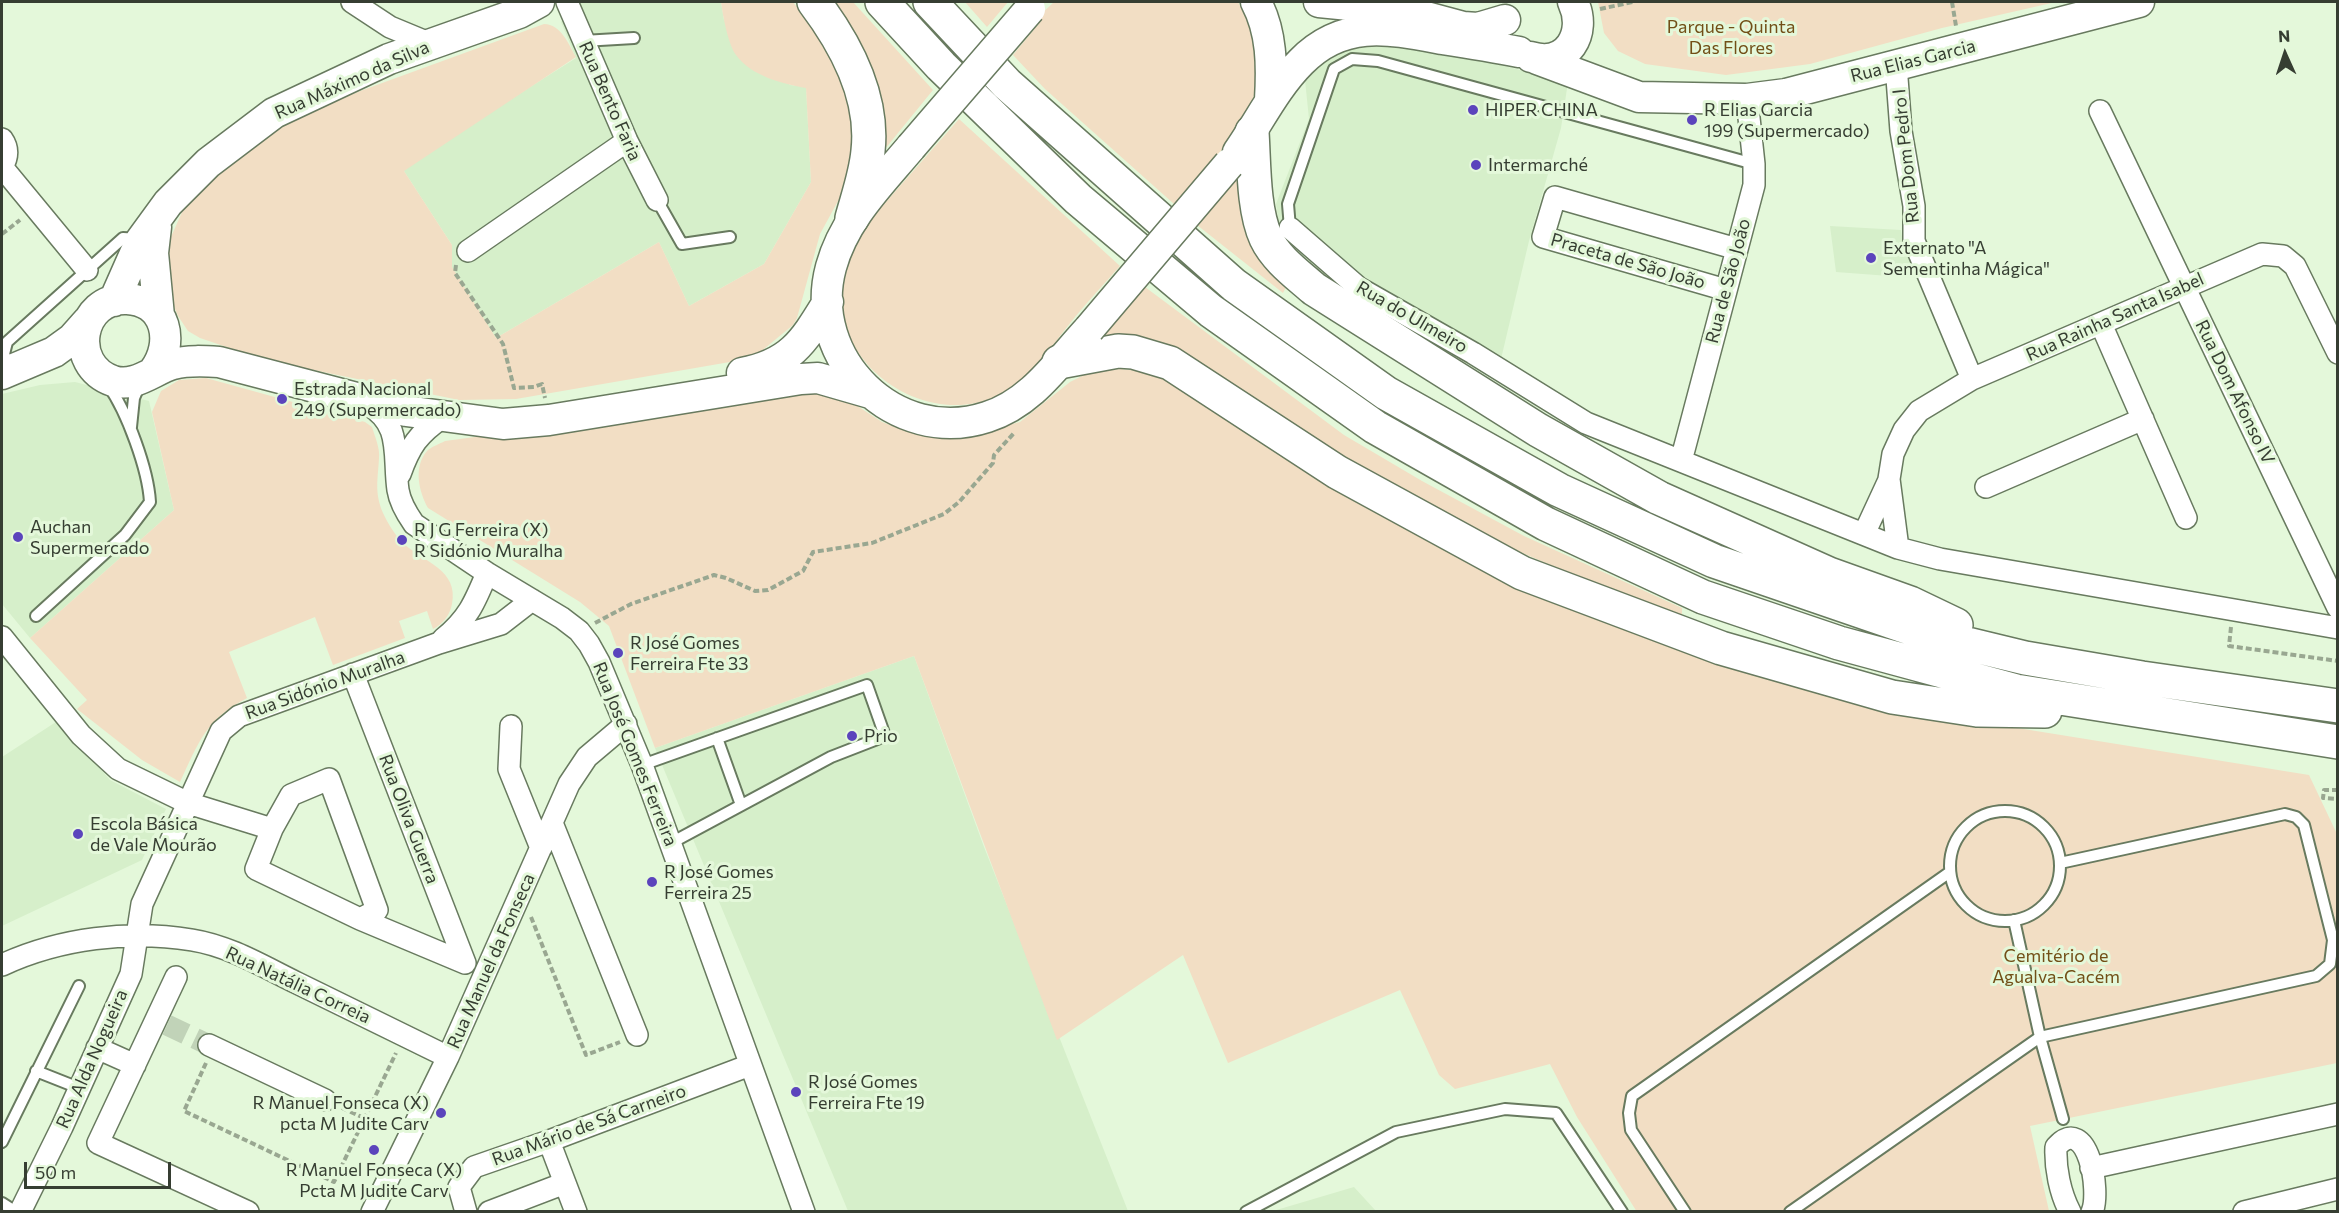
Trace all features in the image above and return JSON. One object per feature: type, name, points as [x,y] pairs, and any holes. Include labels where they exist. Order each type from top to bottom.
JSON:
[{"type":"highway","points":[[814,2],[831,24],[846,52],[864,100],[868,148],[852,218]]},
{"type":"highway","points":[[882,2],[941,66],[1078,199],[1211,311],[1375,428],[1546,524],[1703,597],[1839,643],[2016,691],[2337,742]]},
{"type":"highway","points":[[930,2],[1007,84],[1234,285],[1386,393],[1559,490],[1714,561],[1930,635],[2025,658],[2142,678],[2337,706]]},
{"type":"highway","points":[[1252,132],[1257,198],[1267,238],[1289,267],[1314,289],[1538,430],[1659,498],[1829,574],[1910,603],[2025,658]]},
{"type":"highway","points":[[1059,362],[1118,351],[1133,352],[1170,363],[1337,472],[1522,573],[1721,648],[1892,697],[1977,710],[2136,711]]},
{"type":"street","points":[[352,2],[390,27],[431,44]]},
{"type":"street","name":"Rua Máximo da Silva","points":[[114,301],[141,240],[158,215],[208,162],[274,113],[389,59],[519,13],[539,2]]},
{"type":"street","name":"Rua Bento Faria","points":[[567,2],[627,141],[657,200]]},
{"type":"street","name":"Rua Elias Garcia","points":[[1256,2],[1263,15],[1271,56],[1270,100]]},
{"type":"street","points":[[1319,2],[1400,10],[1463,27],[1478,28],[1508,11]]},
{"type":"street","name":"Rua Elias Garcia","points":[[870,393],[905,414],[942,423],[987,418],[1025,398],[1089,329],[1229,164],[1252,132],[1270,100],[1299,64],[1312,51],[1345,35],[1364,30],[1390,30],[1528,56],[1639,97],[1747,99],[1786,94],[2139,2]]},
{"type":"street","points":[[870,393],[850,370],[830,327],[828,302],[830,270],[836,252],[852,218],[1033,5]]},
{"type":"street","points":[[1508,11],[1506,32],[1511,43],[1528,56],[1549,59],[1561,55],[1570,47],[1580,17]]},
{"type":"street","name":"Rua Elias Garcia","points":[[1580,17],[1604,70],[1636,86],[1684,98]]},
{"type":"street","points":[[389,59],[390,27]]},
{"type":"street","name":"Rua Dom Pedro I","points":[[1896,65],[1901,131],[1914,206],[1914,241],[1972,380]]},
{"type":"street","name":"Rua de São João","points":[[1681,461],[1754,185],[1747,99]]},
{"type":"street","name":"Rua Dom Afonso IV","points":[[2100,111],[2336,600]]},
{"type":"street","points":[[2,139],[7,152],[7,159],[2,167],[87,270]]},
{"type":"street","points":[[468,251],[627,141]]},
{"type":"street","name":"Praceta de São João","points":[[1726,290],[1543,237],[1555,197],[1737,249]]},
{"type":"street","points":[[148,375],[162,360],[167,335],[161,319],[153,253],[158,215]]},
{"type":"street","name":"Rua do Ulmeiro","points":[[1290,228],[1359,288],[1473,353],[1586,423],[1864,534]]},
{"type":"street","name":"Rua Rainha Santa Isabel","points":[[1864,534],[1889,479],[1893,454],[1904,430],[1919,411],[1972,380],[2262,254],[2283,256],[2295,266],[2337,353]]},
{"type":"street","points":[[4,376],[54,352],[72,339],[104,305],[127,299],[150,308],[177,335],[219,362]]},
{"type":"street","points":[[398,481],[408,450],[418,436],[449,417],[621,394],[770,366],[795,350],[807,336],[828,302]]},
{"type":"street","points":[[88,321],[84,334],[84,348],[88,362],[100,374]]},
{"type":"street","points":[[2101,324],[2186,518]]},
{"type":"street","points":[[4,376],[68,369],[100,374],[129,383],[174,363],[219,362],[406,411],[503,424],[549,420],[801,379],[818,378],[870,393]]},
{"type":"street","name":"Rua José Gomes Ferreira","points":[[358,399],[376,409],[387,420],[392,430],[401,500],[414,524],[487,573],[562,618],[579,631],[599,662],[642,765],[804,1212]]},
{"type":"street","points":[[1986,487],[2143,418]]},
{"type":"street","name":"Rua Rainha Santa Isabel","points":[[1889,479],[1898,548]]},
{"type":"street","points":[[1864,534],[1898,548],[1940,559],[2233,612],[2337,628]]},
{"type":"street","name":"Rua Sidónio Muralha","points":[[439,643],[460,626],[473,608],[487,573]]},
{"type":"street","name":"Rua Sidónio Muralha","points":[[137,936],[142,904],[216,738],[229,723],[239,716],[353,674],[439,643],[501,624],[532,600]]},
{"type":"street","points":[[2,637],[81,735],[118,769],[188,803],[272,829]]},
{"type":"street","name":"Rua Oliva Guerra","points":[[353,674],[465,963],[360,919]]},
{"type":"street","name":"Rua Manuel da Fonseca","points":[[372,1212],[448,1057],[569,784],[587,757],[626,724]]},
{"type":"street","points":[[511,726],[509,769],[541,848]]},
{"type":"street","points":[[329,779],[377,910],[360,919],[256,868],[272,829],[291,795],[329,779]]},
{"type":"street","points":[[552,823],[637,1035]]},
{"type":"street","name":"Rua Natália Correia","points":[[2,965],[22,955],[76,941],[137,936],[194,940],[234,953],[448,1057]]},
{"type":"street","name":"Rua Alda Nogueira","points":[[18,1212],[79,1088],[131,974],[137,936]]},
{"type":"street","points":[[176,977],[162,1022],[135,1065],[98,1143],[248,1212]]},
{"type":"street","points":[[209,1045],[325,1100]]},
{"type":"street","points":[[97,1048],[135,1065]]},
{"type":"street","name":"Rua Mário de Sá Carneiro","points":[[466,1212],[459,1187],[474,1167],[750,1065]]},
{"type":"street","points":[[2091,1168],[2337,1114]]},
{"type":"street","points":[[2070,1212],[2056,1162],[2056,1147],[2065,1129],[2080,1141],[2088,1152],[2096,1199],[2092,1212]]},
{"type":"street","points":[[549,1141],[576,1212]]},
{"type":"street","points":[[489,1212],[565,1183]]},
{"type":"street","points":[[2244,1212],[2337,1189]]},
{"type":"lane","points":[[583,41],[634,38]]},
{"type":"lane","name":"Rua do Ulmeiro","points":[[1290,228],[1288,204],[1334,69],[1352,59],[1378,61],[1754,164]]},
{"type":"lane","points":[[657,200],[682,244],[729,237]]},
{"type":"lane","points":[[4,376],[4,354],[7,342],[123,238],[141,240]]},
{"type":"lane","points":[[36,616],[125,535],[150,502],[145,472],[123,411],[100,374]]},
{"type":"lane","points":[[131,433],[134,398],[148,375]]},
{"type":"lane","points":[[642,765],[867,685],[885,736],[831,757],[671,843]]},
{"type":"lane","points":[[717,738],[741,805]]},
{"type":"lane","points":[[2001,811],[2018,812],[2035,819],[2048,831],[2057,846],[2060,863],[2059,879],[2048,900],[2029,915],[2014,920],[1996,920],[1979,914],[1965,904],[1955,889],[1950,872],[1951,854],[1963,831],[1983,815],[2001,811]]},
{"type":"lane","points":[[1790,1212],[2040,1037],[2316,976],[2330,964],[2333,940],[2304,825],[2296,817],[2285,814],[2060,863]]},
{"type":"lane","points":[[1685,1212],[1630,1130],[1629,1113],[1632,1096],[1950,872]]},
{"type":"lane","points":[[2014,920],[2040,1037],[2065,1129]]},
{"type":"lane","points":[[2,1142],[79,986]]},
{"type":"lane","points":[[36,1071],[79,1088]]},
{"type":"lane","points":[[1245,1212],[1396,1132],[1505,1109],[1556,1113],[1622,1212]]},
{"type":"lane","points":[[2,1203],[18,1212]]},
{"type":"path","points":[[1580,17],[1633,2]]},
{"type":"path","points":[[1952,2],[1957,29]]},
{"type":"path","points":[[468,251],[456,265],[455,273],[503,345],[514,388],[534,387],[542,384],[547,404]]},
{"type":"path","points":[[579,631],[631,604],[714,575],[755,591],[768,590],[803,571],[813,552],[872,543],[944,514],[959,502],[993,463],[994,454],[1018,430],[1025,398]]},
{"type":"path","points":[[2233,612],[2229,646],[2337,661]]},
{"type":"path","points":[[2337,790],[2324,790],[2323,798],[2337,799]]},
{"type":"path","points":[[522,892],[586,1055],[637,1035]]},
{"type":"path","points":[[197,1083],[184,1111],[334,1182],[405,1036]]},
{"type":"shaded area","points":[[574,2],[721,2],[724,20],[790,85],[806,87],[811,182],[764,264],[689,306],[659,242],[496,338],[451,267],[452,245],[402,168],[576,58],[561,22]]},
{"type":"shaded area","points":[[1362,41],[1433,48],[1568,82],[1561,128],[1529,241],[1496,380],[1338,287],[1280,236],[1276,204],[1309,119],[1305,80],[1314,62]]},
{"type":"shaded area","name":"Externato \"A Sementinha Mágica\"","points":[[1830,226],[1901,230],[1903,243],[1916,278],[1836,272]]},
{"type":"shaded area","points":[[75,382],[149,401],[174,510],[30,638],[2,604],[2,394],[40,385]]},
{"type":"shaded area","points":[[914,656],[984,847],[1128,1211],[848,1211],[655,748]]},
{"type":"shaded area","name":"Escola Básica de Vale Mourão","points":[[59,720],[110,780],[166,809],[142,860],[2,926],[2,757]]},
{"type":"shaded area","points":[[1354,1187],[1376,1211],[1273,1211]]},
{"type":"green space","points":[[721,2],[793,2],[836,57],[859,145],[849,181],[820,234],[797,318],[793,325],[753,358],[516,399],[459,400],[265,360],[200,338],[188,331],[178,316],[169,295],[165,257],[170,239],[183,210],[251,143],[273,126],[363,90],[544,24],[560,31],[576,57],[404,171],[452,245],[452,267],[496,338],[659,242],[689,306],[764,264],[811,182],[806,88],[768,78],[742,62],[731,44]]},
{"type":"green space","points":[[827,2],[853,2],[933,90],[876,160]]},
{"type":"green space","points":[[965,2],[1008,2],[987,27]]},
{"type":"green space","points":[[1054,2],[1238,2],[1253,34],[1259,62],[1256,88],[1247,112],[1233,135],[1174,204],[1045,89],[1013,55],[1041,21],[1038,17]]},
{"type":"green space","name":"Parque - Quinta Das Flores","points":[[1598,2],[2056,2],[1942,28],[1810,64],[1726,75],[1645,64],[1618,51],[1604,33]]},
{"type":"green space","points":[[959,119],[1120,266],[1030,373],[1019,382],[995,397],[968,404],[941,404],[915,397],[891,385],[870,367],[854,345],[844,320],[841,292],[851,251],[863,228]]},
{"type":"green space","points":[[1240,174],[1289,281],[1283,293],[1197,225]]},
{"type":"green space","points":[[1145,287],[1344,435],[1422,481],[1524,536],[1682,608],[1682,617],[1549,564],[1472,529],[1353,462],[1159,341],[1134,335],[1105,335]]},
{"type":"green space","name":"Cemitério de Agualva-Cacém","points":[[1121,369],[1149,372],[1190,393],[1472,566],[1696,657],[1912,711],[2309,775],[2337,834],[2337,1063],[2030,1126],[2049,1211],[1637,1212],[1577,1117],[1550,1064],[1455,1089],[1439,1075],[1400,990],[1228,1063],[1183,955],[1057,1040],[914,656],[655,748],[609,626],[580,602],[428,508],[420,487],[419,472],[423,457],[429,450],[445,441],[654,413],[812,386],[842,396],[882,422],[906,431],[929,437],[961,437],[1020,422],[1070,382],[1092,371]]},
{"type":"green space","points":[[206,378],[365,422],[372,427],[379,454],[378,499],[385,517],[404,544],[445,575],[453,592],[450,612],[437,627],[433,629],[427,611],[399,621],[405,638],[333,665],[315,617],[229,652],[247,698],[233,706],[212,724],[198,744],[180,782],[142,760],[77,709],[87,700],[30,638],[174,510],[152,412],[161,391],[179,380]]},
{"type":"tunnel","points":[[167,1025],[209,1045]]},
{"type":"place","name":"HIPER CHINA","points":[[1473,110]]},
{"type":"place","name":"R Elias Garcia 199 (Supermercado)","points":[[1692,120]]},
{"type":"place","name":"Intermarché","points":[[1476,165]]},
{"type":"place","name":"Externato \"A Sementinha Mágica\"","points":[[1871,258]]},
{"type":"place","name":"Estrada Nacional 249 (Supermercado)","points":[[282,399]]},
{"type":"place","name":"Auchan Supermercado","points":[[18,537]]},
{"type":"place","name":"R J G Ferreira (X) R Sidónio Muralha","points":[[402,540]]},
{"type":"place","name":"R José Gomes Ferreira Fte 33","points":[[618,653]]},
{"type":"place","name":"Prio","points":[[852,736]]},
{"type":"place","name":"Escola Básica de Vale Mourão","points":[[78,834]]},
{"type":"place","name":"R José Gomes Ferreira 25","points":[[652,882]]},
{"type":"place","name":"R José Gomes Ferreira Fte 19","points":[[796,1092]]},
{"type":"place","name":"R Manuel Fonseca (X) pcta M Judite Carv","points":[[441,1113]]},
{"type":"place","name":"R Manuel Fonseca (X) Pcta M Judite Carv","points":[[374,1150]]}]
